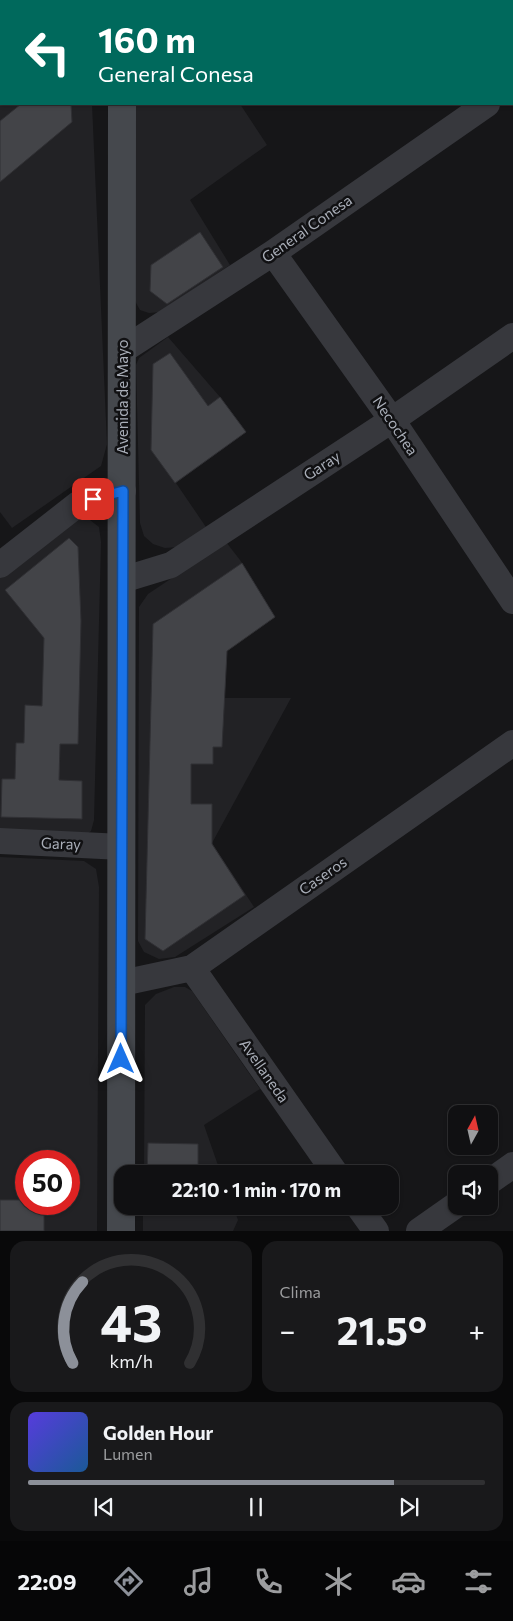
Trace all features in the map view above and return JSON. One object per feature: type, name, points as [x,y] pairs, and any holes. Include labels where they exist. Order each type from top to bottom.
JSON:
[{"type":"main road","name":"Avenida de Mayo","points":[[121,1231],[124,350],[122,105]]},
{"type":"street","name":"General Conesa","points":[[124,350],[273,253],[486,105]]},
{"type":"street","name":"Necochea","points":[[273,253],[392,420],[513,602]]},
{"type":"street","name":"Garay","points":[[122,580],[171,565],[392,420],[513,336]]},
{"type":"street","points":[[0,565],[78,504],[123,491]]},
{"type":"street","name":"Caseros","points":[[122,983],[192,968],[513,743]]},
{"type":"street","name":"Garay","points":[[0,842],[122,847]]},
{"type":"street","name":"Avellaneda","points":[[192,968],[330,1165]]},
{"type":"street","points":[[498,1176],[513,1165]]},
{"type":"street","points":[[419,1231],[448,1211]]},
{"type":"street","points":[[364,1215],[376,1231]]},
{"type":"shaded area","points":[[0,105],[92,105],[107,444],[101,466],[12,528],[0,512]]},
{"type":"shaded area","points":[[132,105],[241,105],[267,145],[190,200],[230,265],[160,312],[149,313],[140,310],[135,301]]},
{"type":"shaded area","points":[[168,337],[220,397],[246,432],[176,483],[208,530],[177,547],[165,548],[153,544],[144,536],[140,523],[136,365],[139,358]]},
{"type":"shaded area","points":[[86,517],[99,527],[101,542],[94,820],[91,831],[80,840],[0,833],[0,575],[72,520]]},
{"type":"shaded area","points":[[226,542],[240,560],[275,617],[227,651],[224,698],[291,698],[212,843],[254,907],[175,957],[159,959],[144,952],[138,941],[139,607],[148,594]]},
{"type":"shaded area","points":[[0,857],[84,861],[96,869],[99,887],[97,1231],[0,1231]]},
{"type":"shaded area","points":[[174,987],[185,987],[192,991],[260,1089],[204,1125],[218,1165],[144,1165],[145,1005],[156,994]]},
{"type":"shaded area","points":[[143,1215],[236,1215],[238,1220],[233,1231],[143,1231]]},
{"type":"building","points":[[20,105],[71,105],[72,122],[0,182],[0,121]]},
{"type":"building","points":[[200,232],[223,267],[167,304],[150,291],[151,265]]},
{"type":"building","points":[[170,353],[208,406],[220,397],[246,432],[175,483],[151,450],[153,364]]},
{"type":"building","points":[[69,538],[78,547],[81,621],[78,744],[60,744],[59,780],[82,781],[82,819],[1,817],[2,779],[15,779],[16,743],[24,743],[25,705],[42,706],[44,638],[5,590]]},
{"type":"building","points":[[242,563],[275,617],[227,651],[222,747],[213,747],[213,764],[191,764],[191,804],[212,804],[212,844],[245,895],[163,951],[145,939],[153,624]]},
{"type":"building","points":[[148,1143],[198,1144],[198,1165],[147,1165]]},
{"type":"building","points":[[0,1200],[15,1200],[15,1215],[44,1215],[44,1231],[0,1231]]},
{"type":"route","points":[[93,499],[123,491],[121,1059]]}]
